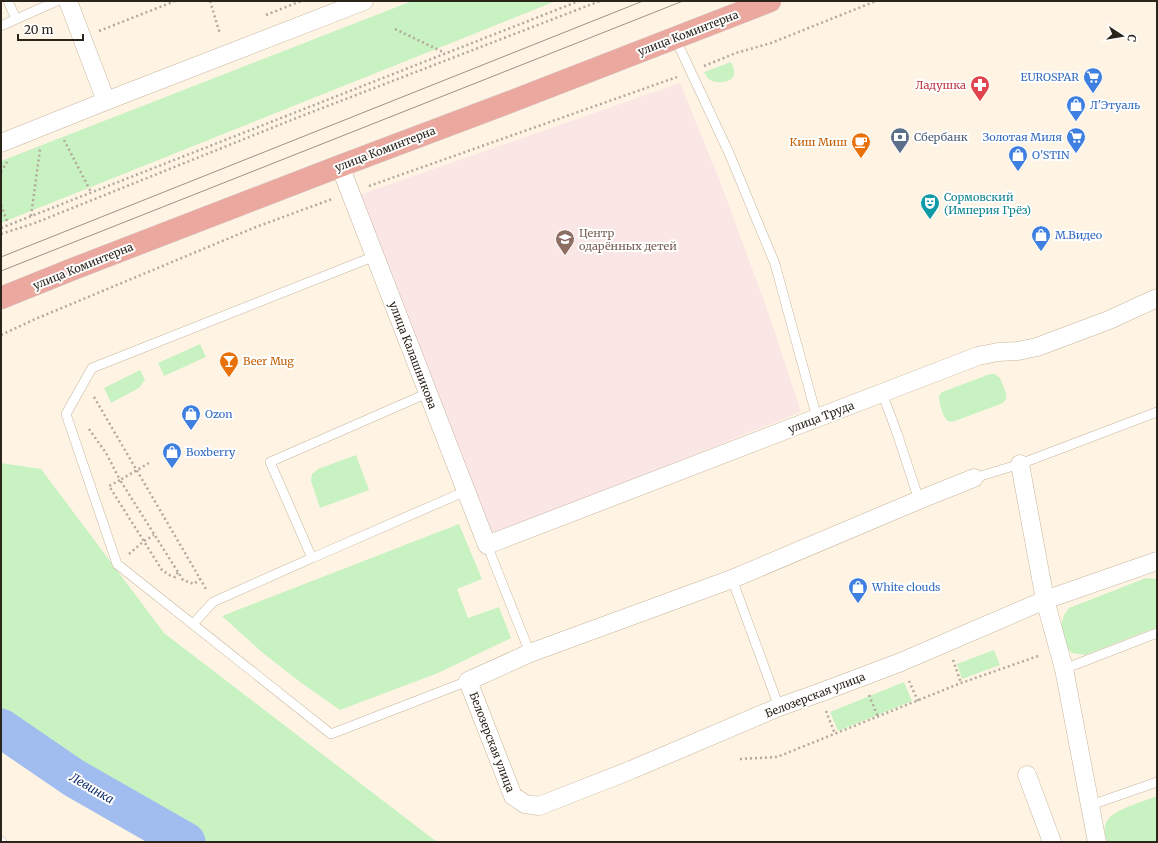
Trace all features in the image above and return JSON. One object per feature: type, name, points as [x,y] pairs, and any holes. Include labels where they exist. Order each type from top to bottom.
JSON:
[{"type":"main road","name":"улица Коминтерна","points":[[1,298],[770,1]]},
{"type":"street","points":[[68,1],[106,101]]},
{"type":"street","points":[[5,151],[49,124],[364,1]]},
{"type":"street","name":"улица Калашникова","points":[[340,166],[487,545]]},
{"type":"street","name":"улица Труда","points":[[487,545],[978,356],[1037,347],[1109,320],[1157,298]]},
{"type":"street","points":[[1020,464],[1045,600],[1064,670],[1091,804],[1097,842]]},
{"type":"street","name":"Белозерская улица","points":[[974,478],[732,579],[530,653],[468,681],[513,796],[525,804],[539,806],[631,770],[779,707],[901,662],[1045,600],[1157,561]]},
{"type":"street","points":[[1026,775],[1052,842]]},
{"type":"lane","points":[[8,1],[16,20]]},
{"type":"lane","points":[[1,26],[56,1]]},
{"type":"lane","points":[[675,38],[729,153],[775,264],[817,418]]},
{"type":"lane","points":[[375,256],[92,368],[66,414],[117,564],[331,734],[468,681]]},
{"type":"lane","points":[[312,558],[270,462],[428,393]]},
{"type":"lane","points":[[882,393],[919,500]]},
{"type":"lane","points":[[974,478],[1020,464],[1157,412]]},
{"type":"lane","points":[[193,624],[214,602],[466,491]]},
{"type":"lane","points":[[487,545],[530,653]]},
{"type":"lane","points":[[732,579],[779,707]]},
{"type":"lane","points":[[1064,670],[1157,633]]},
{"type":"lane","points":[[1091,804],[1157,782]]},
{"type":"path","points":[[98,31],[175,1]]},
{"type":"path","points":[[210,1],[220,34]]},
{"type":"path","points":[[1,228],[579,1]]},
{"type":"path","points":[[1,234],[35,223],[299,117],[600,1]]},
{"type":"path","points":[[1,335],[33,320],[256,227],[690,72],[736,53],[771,43],[876,1]]},
{"type":"path","points":[[95,25],[101,38]]},
{"type":"path","points":[[395,29],[446,54]]},
{"type":"path","points":[[49,124],[91,192]]},
{"type":"path","points":[[31,216],[49,124]]},
{"type":"path","points":[[1,172],[5,151]]},
{"type":"path","points":[[1,205],[7,220]]},
{"type":"path","points":[[84,381],[214,602]]},
{"type":"path","points":[[88,427],[106,452],[120,480],[183,580],[194,584],[200,579]]},
{"type":"path","points":[[150,464],[136,470],[109,486],[162,570],[175,577],[178,572]]},
{"type":"path","points":[[117,564],[144,541],[154,535]]},
{"type":"path","points":[[740,759],[777,757],[961,684],[1059,648]]},
{"type":"path","points":[[819,693],[835,734]]},
{"type":"shaded area","name":"Центр одарённых детей","points":[[680,83],[718,176],[770,317],[801,412],[492,536],[359,195]]},
{"type":"green space","points":[[412,1],[556,1],[1,223],[1,161]]},
{"type":"green space","points":[[731,62],[734,75],[730,80],[720,82],[713,81],[708,78],[704,72]]},
{"type":"green space","points":[[200,344],[206,357],[164,376],[158,363]]},
{"type":"green space","points":[[140,370],[145,380],[139,388],[111,403],[104,388]]},
{"type":"green space","points":[[990,374],[995,374],[1000,378],[1006,393],[1006,399],[1003,403],[955,421],[950,422],[947,420],[941,408],[939,396],[942,392]]},
{"type":"green space","points":[[356,455],[369,490],[320,508],[311,481],[312,474],[318,469]]},
{"type":"green space","points":[[1,463],[41,469],[164,633],[437,842],[170,842],[117,803],[1,736]]},
{"type":"green space","points":[[459,524],[482,579],[457,589],[468,618],[499,607],[511,638],[438,673],[340,710],[300,682],[263,653],[222,616]]},
{"type":"green space","points":[[1146,578],[1157,579],[1157,627],[1085,655],[1072,653],[1065,646],[1061,625],[1064,615],[1069,608]]},
{"type":"green space","points":[[994,650],[1000,665],[962,679],[957,664]]},
{"type":"green space","points":[[904,682],[912,701],[838,731],[830,712]]},
{"type":"green space","points":[[1157,796],[1157,842],[1107,842],[1105,826],[1110,817],[1115,813],[1137,803]]},
{"type":"waterway","name":"Левинка","points":[[1,728],[74,778],[186,842]]},
{"type":"tram line","points":[[1,257],[643,1]]},
{"type":"tram line","points":[[1,271],[683,1]]},
{"type":"place","name":"EUROSPAR","points":[[1093,94]]},
{"type":"place","name":"Ладушка","points":[[980,102]]},
{"type":"place","name":"Л'Этуаль","points":[[1076,122]]},
{"type":"place","name":"Сбербанк","points":[[900,154]]},
{"type":"place","name":"Золотая Миля","points":[[1076,154]]},
{"type":"place","name":"Киш Миш","points":[[861,159]]},
{"type":"place","name":"O'STIN","points":[[1018,172]]},
{"type":"place","name":"Сормовский (Империя Грёз)","points":[[930,220]]},
{"type":"place","name":"М.Видео","points":[[1041,252]]},
{"type":"place","name":"Центр одарённых детей","points":[[565,256]]},
{"type":"place","name":"Beer Mug","points":[[229,378]]},
{"type":"place","name":"Ozon","points":[[191,431]]},
{"type":"place","name":"Boxberry","points":[[172,469]]},
{"type":"place","name":"White clouds","points":[[858,604]]}]
